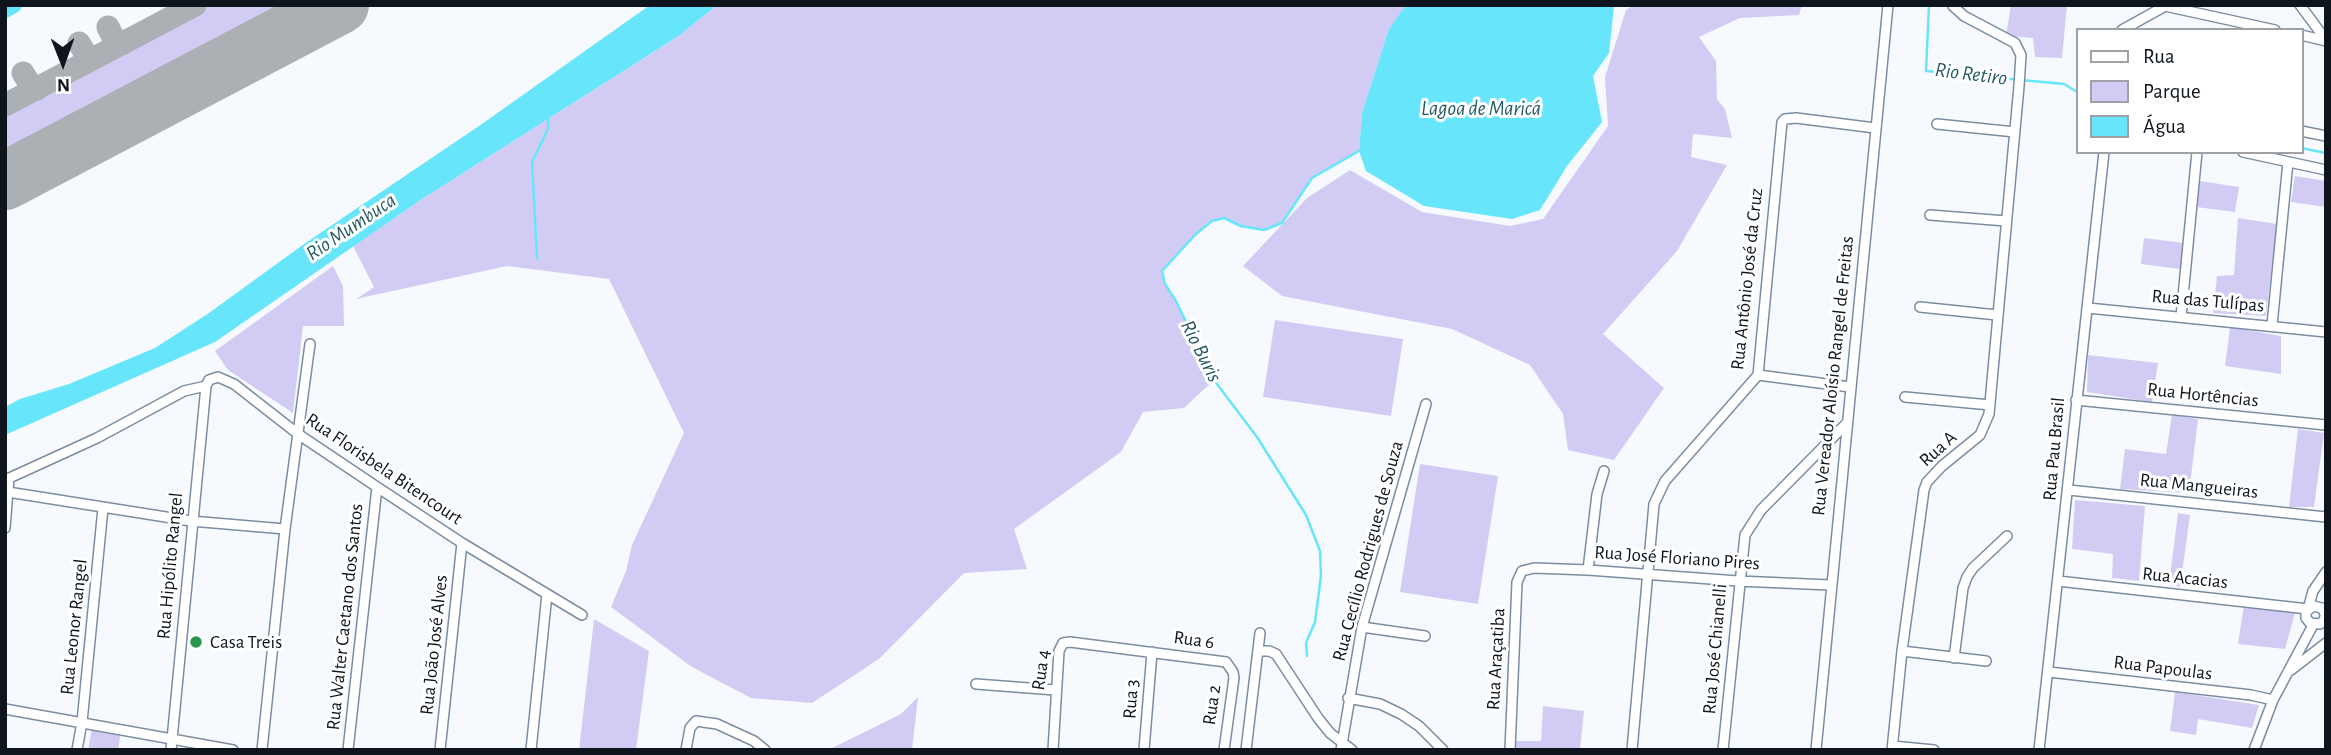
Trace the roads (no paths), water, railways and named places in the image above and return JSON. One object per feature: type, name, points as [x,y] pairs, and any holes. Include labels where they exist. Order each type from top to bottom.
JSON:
[{"type":"street","name":"Rua Vereador Aloísio Rangel de Freitas","points":[[1816,750],[1888,5]]},
{"type":"street","points":[[2300,5],[2326,40]]},
{"type":"street","name":"Rua A","points":[[1892,748],[1924,490],[1927,482],[1941,466],[1980,435],[1987,422],[2019,86],[2021,55],[2015,43],[1964,16],[1953,6]]},
{"type":"street","points":[[2126,28],[2166,6],[2266,28]]},
{"type":"street","points":[[2303,35],[2326,40]]},
{"type":"street","name":"Rua Antônio José da Cruz","points":[[1632,750],[1651,520],[1658,492],[1758,375],[1782,122],[1796,118],[1875,128]]},
{"type":"street","points":[[1937,124],[2015,132]]},
{"type":"street","points":[[2303,131],[2326,136]]},
{"type":"street","name":"Rua Pau Brasil","points":[[2039,750],[2104,154]]},
{"type":"street","points":[[2181,317],[2197,154]]},
{"type":"street","points":[[2252,154],[2326,170]]},
{"type":"street","points":[[2272,325],[2288,162]]},
{"type":"street","points":[[1930,215],[2006,221]]},
{"type":"street","points":[[1920,307],[1997,315]]},
{"type":"street","name":"Rua das Tulípas","points":[[2088,308],[2326,331]]},
{"type":"street","points":[[262,750],[285,529],[310,344]]},
{"type":"street","points":[[1758,375],[1850,387]]},
{"type":"street","name":"Rua Florisbela Bitencourt","points":[[206,386],[209,380],[218,377],[234,384],[298,434],[377,487],[462,543],[582,615]]},
{"type":"street","points":[[5,528],[7,479],[87,443],[184,391],[206,386]]},
{"type":"street","name":"Rua Hipólito Rangel","points":[[171,745],[206,386]]},
{"type":"street","points":[[1905,397],[1990,405]]},
{"type":"street","name":"Rua Hortências","points":[[2076,400],[2326,425]]},
{"type":"street","name":"Rua Cecílio Rodrigues de Souza","points":[[1342,746],[1362,627],[1426,404]]},
{"type":"street","name":"Rua José Chianelli","points":[[1723,750],[1741,551],[1750,524],[1846,424]]},
{"type":"street","points":[[1588,569],[1597,494],[1605,471]]},
{"type":"street","name":"Rua Walter Caetano dos Santos","points":[[348,750],[377,487]]},
{"type":"street","name":"Rua Mangueiras","points":[[2069,490],[2326,517]]},
{"type":"street","points":[[8,492],[191,520],[285,529]]},
{"type":"street","name":"Rua Leonor Rangel","points":[[77,750],[103,508]]},
{"type":"street","points":[[1954,658],[1963,589],[1967,578],[1973,568],[2007,537]]},
{"type":"street","name":"Rua João José Alves","points":[[440,750],[462,543]]},
{"type":"street","name":"Rua José Floriano Pires","points":[[1522,571],[1534,568],[1588,569],[1830,585]]},
{"type":"street","name":"Rua Araçatiba","points":[[1510,750],[1517,582],[1522,571]]},
{"type":"street","points":[[2313,625],[2306,618],[2308,609],[2313,591],[2326,572]]},
{"type":"street","name":"Rua Acacias","points":[[2058,581],[2308,609]]},
{"type":"street","points":[[531,750],[547,594]]},
{"type":"street","points":[[2254,750],[2287,672],[2313,625],[2322,622],[2326,613],[2316,605],[2308,609]]},
{"type":"street","points":[[1362,627],[1425,636]]},
{"type":"street","points":[[1246,750],[1260,633]]},
{"type":"street","name":"Rua 4","points":[[1053,750],[1055,690],[1059,651],[1063,643],[1152,652]]},
{"type":"street","points":[[2287,672],[2326,643]]},
{"type":"street","points":[[1259,651],[1276,654],[1318,718],[1342,746],[1352,750]]},
{"type":"street","points":[[1902,651],[1986,662]]},
{"type":"street","name":"Rua 6","points":[[1152,652],[1226,662],[1231,666]]},
{"type":"street","name":"Rua 3","points":[[1144,750],[1152,652]]},
{"type":"street","name":"Rua 2","points":[[1224,750],[1234,678],[1231,666]]},
{"type":"street","name":"Rua Papoulas","points":[[2049,672],[2252,695],[2273,700]]},
{"type":"street","points":[[976,684],[1055,690]]},
{"type":"street","points":[[1348,698],[1380,704],[1401,714],[1419,726],[1443,750]]},
{"type":"street","points":[[5,709],[82,722],[171,745],[233,750]]},
{"type":"street","points":[[686,750],[690,728],[696,721],[717,724],[754,741],[765,750]]},
{"type":"street","points":[[1892,748],[1934,750]]},
{"type":"water","name":"Rio Mumbuca","points":[[650,5],[717,5],[680,35],[419,201],[215,342],[5,435],[5,407],[155,348]]},
{"type":"water","name":"Lagoa de Maricá","points":[[1406,5],[1617,5],[1614,7],[1609,53],[1593,76],[1602,122],[1567,166],[1540,210],[1512,219],[1424,206],[1366,171],[1359,151],[1362,113],[1389,29]]},
{"type":"waterway","points":[[5,10],[14,5]]},
{"type":"waterway","name":"Rio Retiro","points":[[1929,5],[1926,71],[2064,84],[2076,91]]},
{"type":"waterway","points":[[537,258],[532,162],[548,129],[548,118]]},
{"type":"waterway","name":"Rio Retiro","points":[[2303,148],[2326,153]]},
{"type":"waterway","name":"Rio Buris","points":[[1307,656],[1306,643],[1315,622],[1321,576],[1320,551],[1306,515],[1257,437],[1214,380],[1165,284],[1162,271],[1195,235],[1212,221],[1224,218],[1241,226],[1264,230],[1282,223],[1312,178],[1359,151]]},
{"type":"place","name":"Casa Treis","points":[[196,642]]}]
